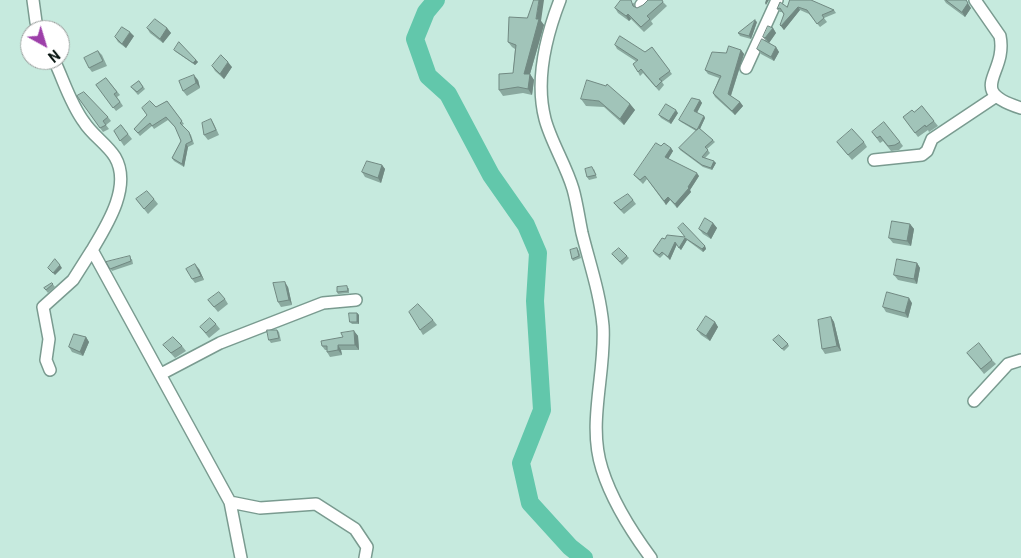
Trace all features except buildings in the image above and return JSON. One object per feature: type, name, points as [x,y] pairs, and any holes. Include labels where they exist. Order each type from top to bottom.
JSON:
[{"type":"street","points":[[33,0],[36,20]]},
{"type":"street","points":[[560,0],[543,60],[542,90],[545,119],[573,190],[598,290],[603,328],[596,446],[602,469],[615,500],[631,531],[651,558]]},
{"type":"street","points":[[746,68],[777,0]]},
{"type":"street","points":[[975,0],[1000,36],[1001,57],[990,83],[995,97],[1000,102],[1021,108]]},
{"type":"street","points":[[50,370],[46,360],[49,340],[43,307],[73,280],[92,250],[108,223],[120,190],[121,176],[115,157],[86,125],[72,104],[58,70]]},
{"type":"street","points":[[874,160],[922,155],[927,151],[932,139],[995,97]]},
{"type":"street","points":[[92,250],[230,502],[241,558]]},
{"type":"street","points":[[161,374],[220,343],[323,302],[356,300]]},
{"type":"street","points":[[974,401],[1008,364],[1021,360]]},
{"type":"street","points":[[230,502],[260,508],[316,504],[355,529],[367,548],[365,558]]},
{"type":"waterway","points":[[436,0],[426,12],[415,39],[428,76],[448,94],[491,175],[526,225],[538,253],[535,301],[542,410],[521,463],[530,503],[570,547],[584,558]]}]
